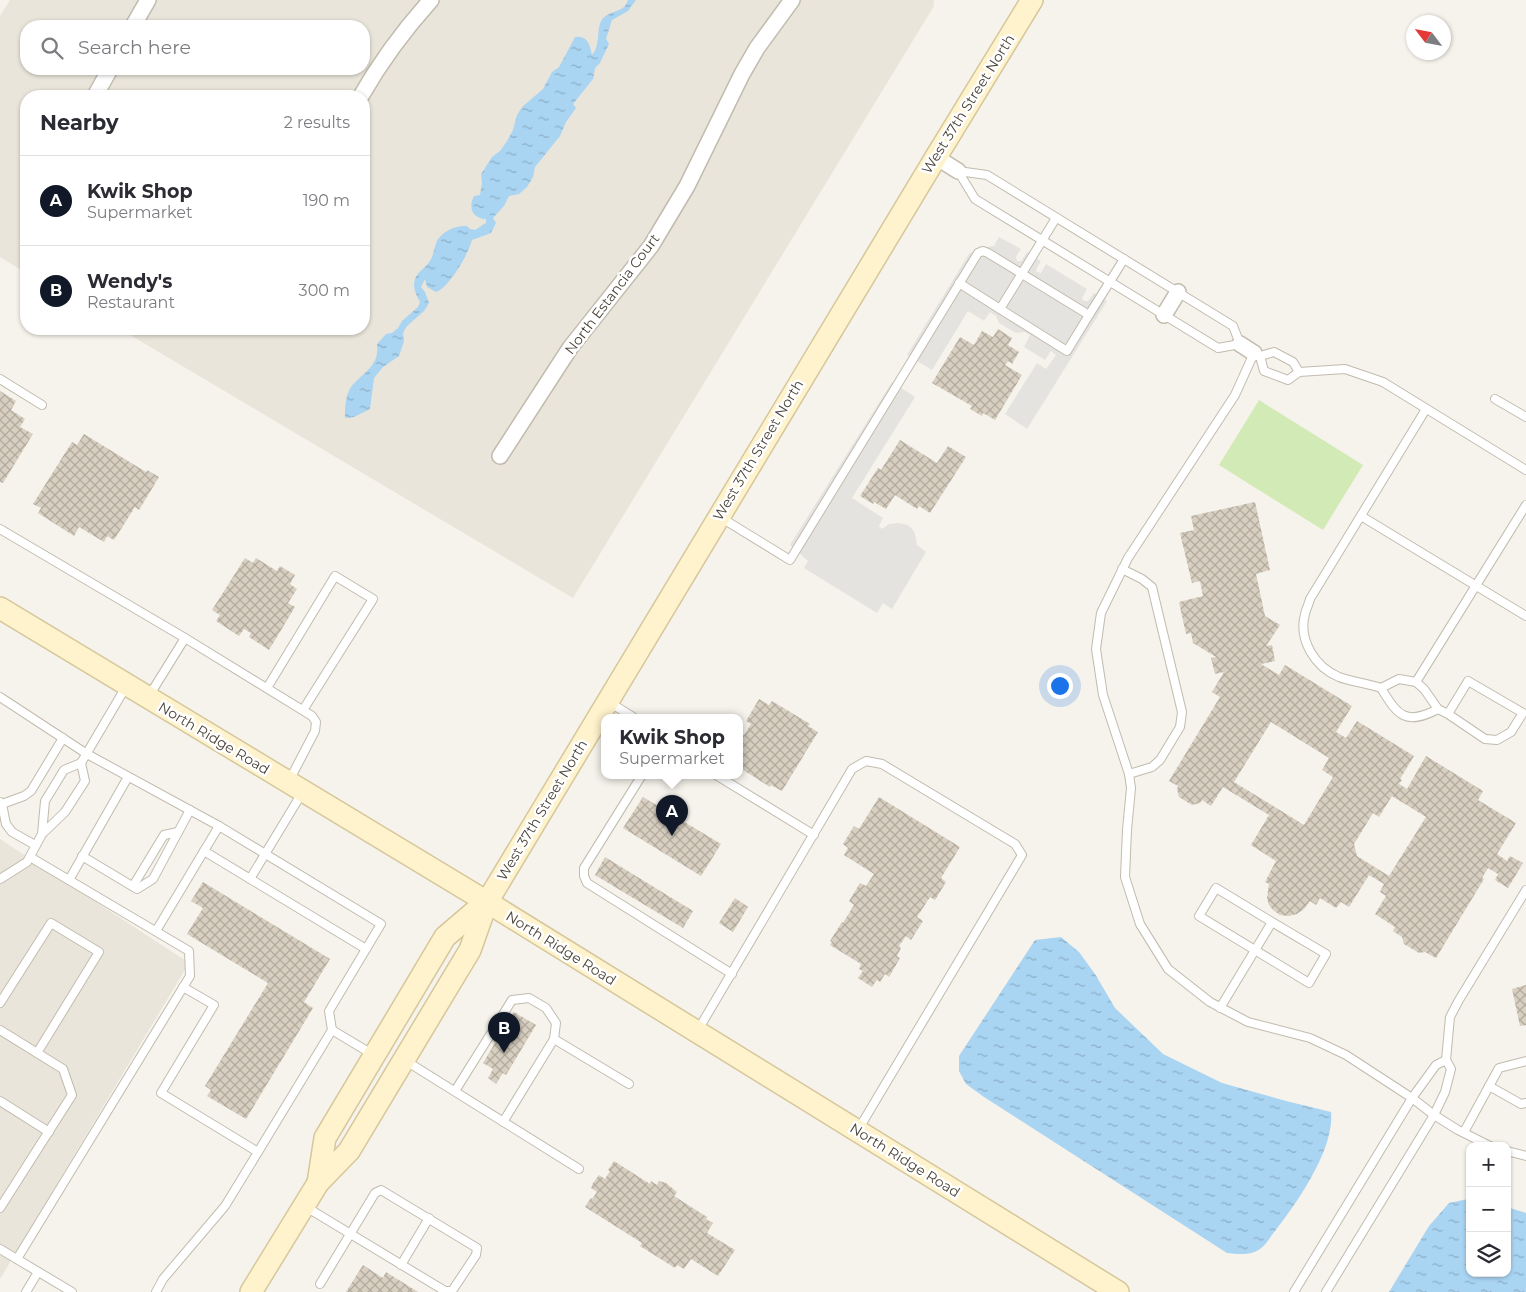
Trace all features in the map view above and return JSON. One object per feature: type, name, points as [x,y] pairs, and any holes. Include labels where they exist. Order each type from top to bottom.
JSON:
[{"type":"street","points":[[136,20],[148,0]]},
{"type":"street","points":[[365,90],[386,55],[410,23],[431,0]]},
{"type":"street","name":"North Estancia Court","points":[[500,456],[570,348],[651,246],[688,186],[756,48],[792,0]]},
{"type":"street","name":"West 37th Street North","points":[[251,1292],[318,1184],[349,1152],[405,1060],[470,950],[487,902],[718,516],[1032,0]]},
{"type":"street","points":[[98,90],[107,75]]},
{"type":"street","points":[[936,157],[958,171]]},
{"type":"street","points":[[1164,315],[1178,292]]},
{"type":"street","points":[[1240,344],[1257,354]]},
{"type":"street","name":"North Ridge Road","points":[[0,608],[487,902],[1118,1292]]},
{"type":"street","name":"West 37th Street North","points":[[318,1184],[325,1138],[374,1055],[445,937],[487,902]]},
{"type":"lane","points":[[958,171],[987,175],[1178,292],[1233,326],[1240,344],[1218,348],[1110,282],[975,199],[958,171]]},
{"type":"lane","points":[[1000,309],[1056,218]]},
{"type":"lane","points":[[718,516],[790,560],[978,253],[983,251],[1089,315]]},
{"type":"lane","points":[[959,283],[1067,351],[1124,259]]},
{"type":"lane","points":[[1257,354],[1274,352],[1293,362],[1299,372]]},
{"type":"lane","points":[[1257,354],[1264,371],[1288,380],[1299,372],[1345,369],[1383,382],[1526,470]]},
{"type":"lane","points":[[1257,354],[1235,395],[1128,558],[1101,613],[1096,649],[1103,695],[1130,774],[1131,788],[1126,830],[1125,877],[1140,924],[1168,969],[1210,1002],[1248,1022],[1310,1038],[1346,1055],[1412,1098],[1434,1115],[1483,1142]]},
{"type":"lane","points":[[0,379],[42,405]]},
{"type":"lane","points":[[1495,398],[1526,418]]},
{"type":"lane","points":[[1426,409],[1310,599],[1304,614],[1304,630],[1308,646],[1319,664],[1330,672],[1340,677],[1381,688],[1399,679],[1416,682],[1424,689],[1438,709],[1485,739],[1498,740],[1511,732],[1524,714],[1468,681],[1448,714]]},
{"type":"lane","points":[[1416,682],[1526,505]]},
{"type":"lane","points":[[1361,516],[1526,616]]},
{"type":"lane","points":[[0,529],[185,638],[312,716],[316,722],[315,731],[296,787],[265,854],[250,879]]},
{"type":"lane","points":[[1122,569],[1142,579],[1152,587],[1182,712],[1180,727],[1160,760],[1152,768],[1130,774]]},
{"type":"lane","points":[[267,688],[335,576],[372,599],[303,710]]},
{"type":"lane","points":[[148,698],[185,638]]},
{"type":"lane","points":[[42,834],[45,801],[64,770],[81,763],[127,685]]},
{"type":"lane","points":[[1381,688],[1393,708],[1401,714],[1416,718],[1426,716],[1438,709]]},
{"type":"lane","points":[[0,698],[87,754],[219,826],[381,924],[329,1011],[332,1030],[225,1206],[164,1279],[156,1292]]},
{"type":"lane","points":[[608,701],[628,714]]},
{"type":"lane","points":[[35,845],[12,832],[6,824],[1,803],[24,796],[31,791],[62,738]]},
{"type":"lane","points":[[697,1032],[852,769],[866,761],[882,764],[1015,844],[1022,855],[858,1131]]},
{"type":"lane","points":[[0,879],[27,862],[42,834],[65,812],[85,781],[81,763]]},
{"type":"lane","points":[[69,880],[128,777]]},
{"type":"lane","points":[[640,779],[584,868],[584,876],[587,883],[732,974]]},
{"type":"lane","points":[[723,779],[814,835]]},
{"type":"lane","points":[[82,856],[137,888],[153,879],[190,810]]},
{"type":"lane","points":[[156,931],[219,826]]},
{"type":"lane","points":[[133,886],[164,835],[178,832]]},
{"type":"lane","points":[[204,852],[366,950]]},
{"type":"lane","points":[[17,1259],[190,976],[189,951],[30,857]]},
{"type":"lane","points":[[1216,888],[1272,922],[1326,954],[1310,982],[1199,916],[1216,888]]},
{"type":"lane","points":[[1326,1292],[1434,1115],[1446,1092],[1451,1069],[1446,1060],[1450,1016],[1526,890]]},
{"type":"lane","points":[[1220,1008],[1272,922]]},
{"type":"lane","points":[[0,1003],[51,924],[99,952],[37,1053]]},
{"type":"lane","points":[[183,986],[214,1005],[160,1093],[258,1152]]},
{"type":"lane","points":[[455,1091],[512,1000],[529,998],[546,1008],[556,1023],[554,1038],[503,1122]]},
{"type":"lane","points":[[0,1030],[63,1069],[72,1095],[1,1206]]},
{"type":"lane","points":[[332,1030],[374,1055]]},
{"type":"lane","points":[[554,1038],[630,1084]]},
{"type":"lane","points":[[405,1060],[579,1169]]},
{"type":"lane","points":[[1294,1292],[1412,1098],[1436,1065],[1446,1060]]},
{"type":"lane","points":[[1464,1132],[1499,1068],[1526,1061]]},
{"type":"lane","points":[[1489,1086],[1521,1104],[1526,1103]]},
{"type":"lane","points":[[0,1101],[49,1132]]},
{"type":"lane","points":[[1511,1152],[1526,1156]]},
{"type":"lane","points":[[304,1206],[350,1233],[445,1291],[452,1290],[476,1255],[476,1248],[381,1190],[375,1193],[350,1233],[320,1284]]},
{"type":"lane","points":[[401,1265],[429,1218]]},
{"type":"lane","points":[[0,1249],[72,1292]]},
{"type":"lane","points":[[26,1292],[38,1272]]},
{"type":"shaded area","points":[[10,0],[934,0],[934,6],[573,598],[130,335],[370,335],[370,90],[20,90],[20,269],[0,257],[0,16]]},
{"type":"shaded area","points":[[999,237],[1021,249],[1016,257],[1017,261],[1021,261],[1027,252],[1041,261],[1036,270],[1037,272],[1041,273],[1046,264],[1087,289],[1082,298],[1084,301],[1088,301],[1094,293],[1107,301],[1027,429],[1005,414],[1037,363],[1046,369],[1056,355],[1051,351],[1045,360],[1024,347],[1030,335],[1024,332],[1016,333],[999,323],[996,316],[990,312],[984,321],[968,311],[932,370],[907,355],[969,254],[977,248],[994,246]]},
{"type":"shaded area","points":[[892,382],[915,397],[852,498],[883,518],[879,526],[882,529],[889,524],[908,525],[914,531],[917,545],[926,552],[892,609],[883,603],[877,613],[804,568],[808,561],[790,545]]},
{"type":"shaded area","points":[[0,839],[189,963],[0,1279]]},
{"type":"green space","points":[[1259,400],[1363,465],[1323,530],[1219,465]]},
{"type":"water","points":[[628,0],[636,0],[628,11],[612,20],[606,39],[609,44],[600,63],[595,68],[593,79],[573,104],[576,108],[566,122],[560,136],[535,167],[533,177],[527,187],[519,194],[509,196],[504,206],[493,218],[496,223],[491,233],[472,240],[458,269],[447,284],[436,292],[427,287],[425,279],[421,287],[429,303],[424,311],[407,326],[403,333],[404,341],[399,356],[383,367],[374,378],[370,409],[354,417],[345,418],[349,391],[370,368],[376,358],[377,344],[386,334],[392,333],[398,328],[402,321],[418,307],[420,302],[415,289],[415,280],[431,260],[439,237],[454,228],[467,226],[475,230],[486,223],[486,219],[477,217],[472,211],[472,200],[474,196],[480,195],[481,174],[492,157],[500,151],[507,141],[522,107],[543,89],[552,72],[559,67],[575,37],[586,39],[592,55],[597,46],[599,26],[603,18],[624,7]]},
{"type":"water","points":[[1061,937],[1079,952],[1095,974],[1115,1008],[1163,1054],[1222,1083],[1331,1112],[1331,1126],[1327,1142],[1313,1174],[1294,1206],[1260,1249],[1248,1254],[1227,1253],[966,1084],[959,1071],[959,1056],[1035,940]]},
{"type":"water","points":[[1466,1200],[1466,1277],[1511,1277],[1511,1208],[1526,1213],[1526,1292],[1389,1292],[1429,1226],[1449,1203]]},
{"type":"building","points":[[998,329],[1012,338],[1008,345],[1019,352],[1012,364],[1008,361],[1005,365],[1022,375],[995,420],[983,413],[982,416],[970,409],[972,406],[932,383],[960,337],[974,345],[982,331],[993,337]]},
{"type":"building","points":[[0,391],[16,401],[11,410],[25,419],[20,427],[33,434],[3,483],[0,482]]},
{"type":"building","points":[[84,434],[146,472],[147,470],[159,477],[139,510],[135,507],[114,540],[107,536],[104,542],[79,527],[74,536],[38,513],[41,508],[33,504],[72,442],[77,445]]},
{"type":"building","points":[[900,440],[937,463],[948,446],[966,457],[930,513],[919,506],[917,509],[895,495],[886,509],[860,496],[878,468],[881,470]]},
{"type":"building","points":[[1255,502],[1270,570],[1256,574],[1265,616],[1280,625],[1266,646],[1272,645],[1275,661],[1261,664],[1279,675],[1285,665],[1352,706],[1336,732],[1346,738],[1357,721],[1414,756],[1400,779],[1402,780],[1399,784],[1407,789],[1426,756],[1483,791],[1478,800],[1516,823],[1497,854],[1507,861],[1510,856],[1523,863],[1508,888],[1495,880],[1498,874],[1488,868],[1482,878],[1484,879],[1436,958],[1425,952],[1419,953],[1404,944],[1402,937],[1393,931],[1395,927],[1375,914],[1386,896],[1380,892],[1384,884],[1369,875],[1349,907],[1341,902],[1336,908],[1320,898],[1316,905],[1310,901],[1297,914],[1289,916],[1280,915],[1269,905],[1267,898],[1269,884],[1265,882],[1276,861],[1251,845],[1269,815],[1223,787],[1211,806],[1202,800],[1200,803],[1192,805],[1179,797],[1178,786],[1169,781],[1220,697],[1212,692],[1224,672],[1215,674],[1211,658],[1216,657],[1193,643],[1191,633],[1186,634],[1179,602],[1203,596],[1200,581],[1192,583],[1180,533],[1194,530],[1191,516]],"holes":[[[1271,722],[1329,758],[1322,770],[1333,777],[1304,825],[1234,782]],[[1392,796],[1426,817],[1389,876],[1357,856],[1354,844],[1373,813],[1379,817]]]},
{"type":"building","points":[[245,558],[253,563],[256,558],[277,571],[280,566],[295,575],[290,584],[297,589],[288,603],[295,607],[269,650],[249,637],[251,633],[244,629],[239,636],[216,621],[220,615],[212,610]]},
{"type":"building","points":[[759,699],[769,705],[772,701],[810,724],[808,726],[818,732],[782,791],[771,785],[770,787],[743,770],[743,734],[751,724],[746,721]]},
{"type":"building","points":[[643,797],[721,844],[701,876],[623,828]]},
{"type":"building","points":[[879,797],[960,847],[941,878],[946,882],[935,900],[930,897],[917,917],[923,921],[911,940],[906,936],[899,946],[901,948],[897,956],[900,958],[889,977],[885,974],[880,982],[877,980],[872,987],[858,978],[863,971],[859,969],[861,964],[830,945],[832,942],[830,941],[854,905],[849,901],[860,883],[866,886],[874,874],[844,855],[848,848],[843,844],[854,826],[859,829]]},
{"type":"building","points":[[605,857],[693,911],[683,928],[595,875]]},
{"type":"building","points":[[203,882],[330,959],[304,1002],[313,1008],[246,1119],[207,1096],[211,1090],[205,1086],[268,983],[187,934],[203,908],[191,901]]},
{"type":"building","points":[[735,898],[748,907],[733,932],[719,923]]},
{"type":"building","points":[[1526,985],[1526,1025],[1520,1026],[1512,989]]},
{"type":"building","points":[[514,1012],[536,1025],[506,1075],[503,1073],[496,1084],[488,1078],[493,1069],[483,1063],[495,1043],[493,1041],[499,1031]]},
{"type":"building","points":[[614,1161],[650,1184],[651,1181],[657,1185],[659,1181],[666,1183],[677,1192],[674,1196],[707,1217],[706,1219],[713,1223],[707,1233],[735,1250],[718,1276],[691,1259],[684,1269],[677,1265],[675,1268],[640,1246],[642,1243],[585,1207],[597,1192],[591,1188],[593,1183],[599,1175],[605,1179]]},
{"type":"building","points":[[363,1265],[383,1278],[386,1272],[418,1292],[346,1292]]},
{"type":"place","name":"Kwik Shop","points":[[672,836]]},
{"type":"place","name":"Wendy's","points":[[504,1053]]}]
